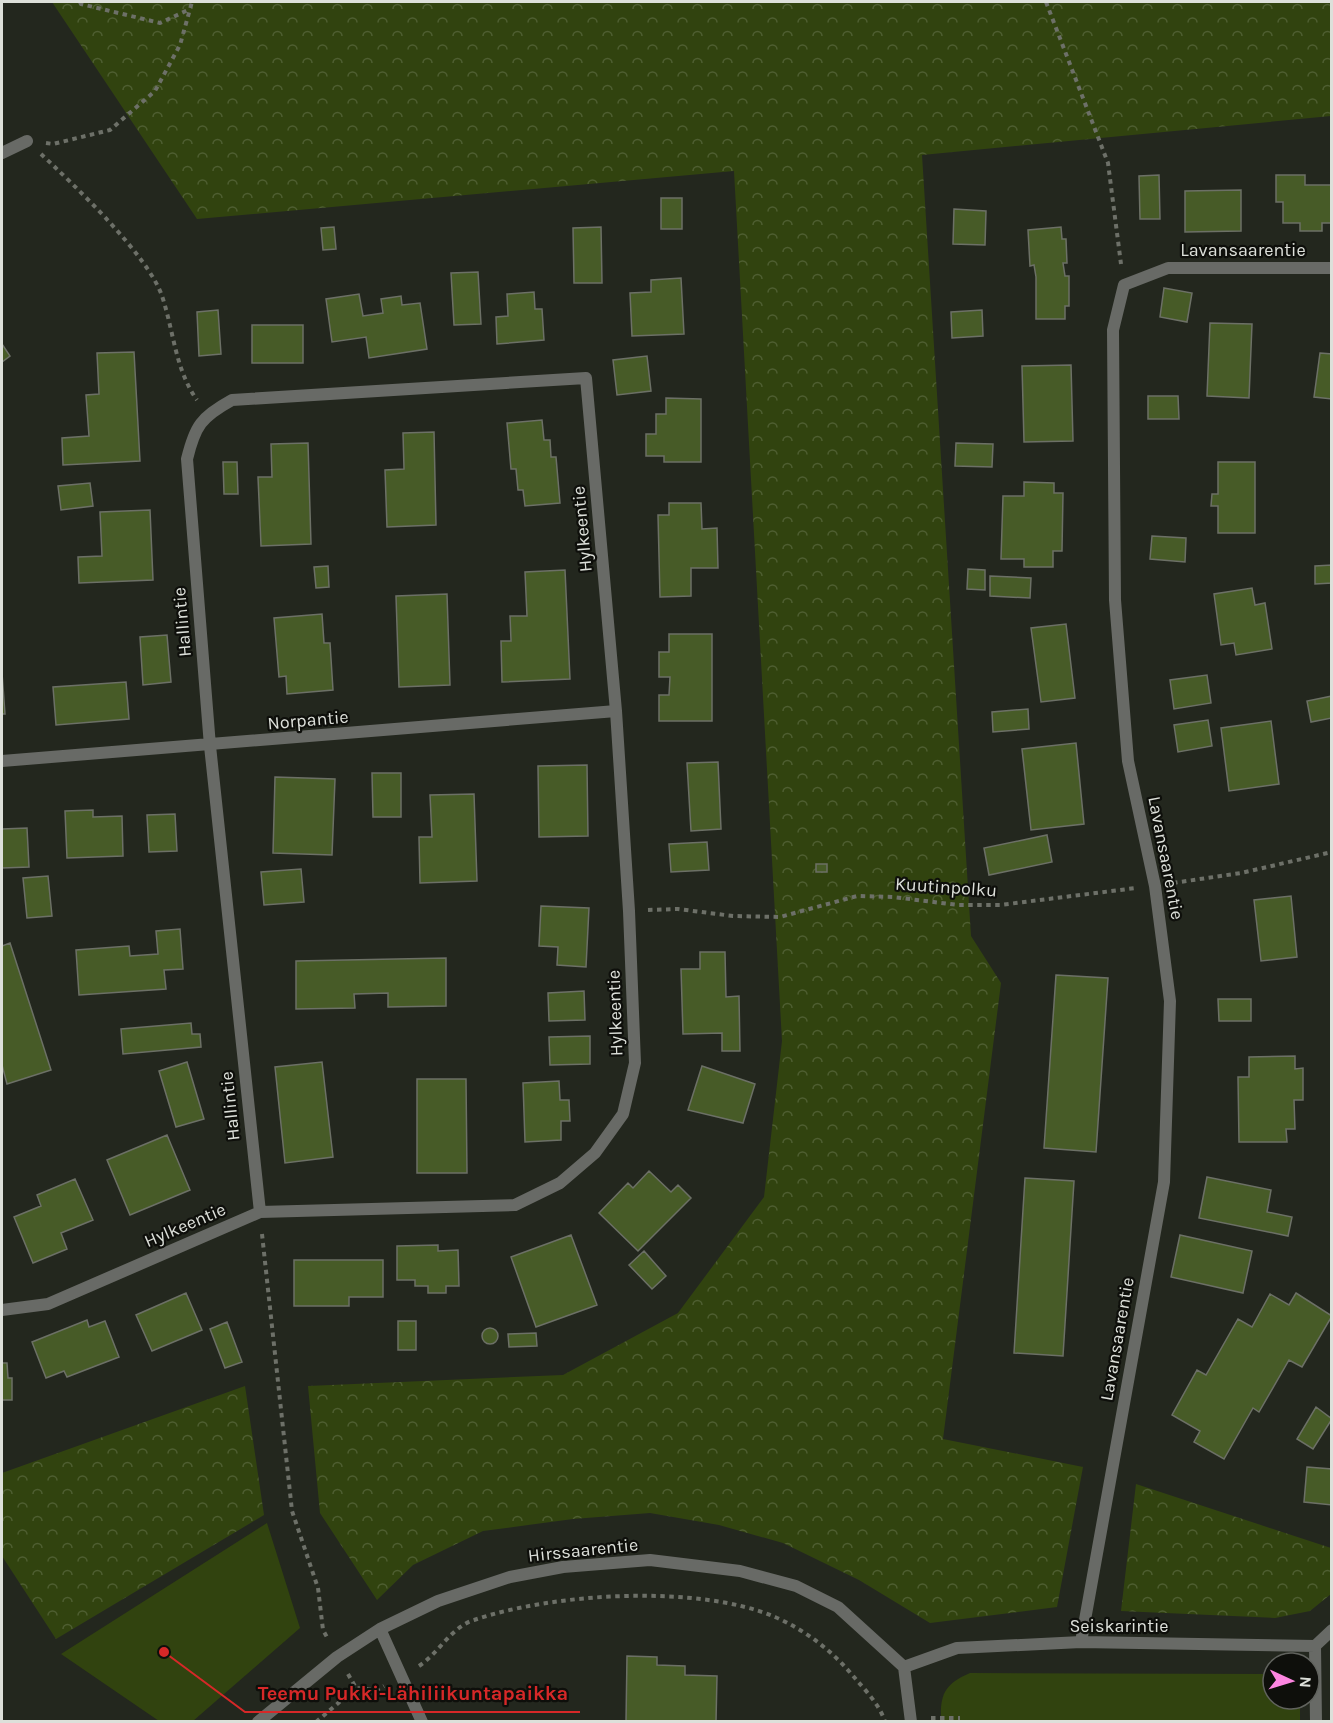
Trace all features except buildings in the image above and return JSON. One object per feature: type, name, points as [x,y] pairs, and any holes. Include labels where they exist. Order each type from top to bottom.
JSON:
[{"type":"street","points":[[2,153],[27,141]]},
{"type":"street","name":"Lavansaarentie","points":[[1081,1642],[1164,1182],[1170,1001],[1155,886],[1128,761],[1115,600],[1113,330],[1124,285],[1168,268],[1332,268]]},
{"type":"street","name":"Hylkeentie","points":[[2,1310],[48,1304],[260,1212],[515,1205],[560,1183],[595,1153],[623,1114],[635,1063],[629,911],[616,711],[586,378],[232,400],[209,412]]},
{"type":"street","name":"Hallintie","points":[[209,412],[194,431],[187,459],[210,746],[260,1212]]},
{"type":"street","name":"Norpantie","points":[[2,761],[210,746],[616,711]]},
{"type":"street","name":"Hirssaarentie","points":[[258,1722],[337,1657],[380,1629],[438,1601],[510,1577],[563,1567],[651,1560],[740,1571],[796,1586],[838,1607],[904,1667]]},
{"type":"street","points":[[380,1629],[422,1722]]},
{"type":"street","points":[[1316,1722],[1315,1646],[1332,1630]]},
{"type":"street","name":"Seiskarintie","points":[[904,1667],[957,1648],[1081,1642],[1315,1646]]},
{"type":"street","points":[[904,1667],[911,1719]]},
{"type":"path","points":[[80,2],[160,23],[188,10]]},
{"type":"path","points":[[27,141],[53,144],[110,130],[155,91],[180,45],[192,2]]},
{"type":"path","points":[[1046,2],[1108,163],[1124,285]]},
{"type":"path","points":[[27,141],[66,177],[135,251],[162,294],[180,369],[195,399],[209,412]]},
{"type":"path","name":"Kuutinpolku","points":[[629,911],[678,909],[733,916],[780,917],[857,896],[1000,905],[1241,873],[1332,852]]},
{"type":"path","points":[[260,1212],[292,1511],[318,1588],[323,1630],[357,1688]]},
{"type":"path","points":[[316,1722],[357,1688],[377,1690],[425,1662],[450,1636],[472,1620],[523,1608],[598,1597],[688,1598],[740,1605],[774,1616],[806,1632],[837,1657],[865,1689],[885,1722]]},
{"type":"path","points":[[911,1719],[960,1718]]},
{"type":"green space","points":[[52,2],[1331,2],[1331,116],[922,155],[971,936],[1001,983],[943,1439],[1083,1467],[1057,1607],[930,1623],[859,1580],[783,1543],[719,1525],[650,1513],[573,1519],[483,1531],[413,1565],[377,1600],[320,1513],[308,1386],[563,1375],[678,1313],[764,1197],[782,1041],[734,171],[197,219]]},
{"type":"green space","points":[[245,1386],[264,1515],[56,1639],[2,1556],[2,1473]]},
{"type":"green space","points":[[1136,1484],[1331,1548],[1331,1594],[1310,1611],[1275,1618],[1121,1611]]},
{"type":"green space","points":[[267,1523],[300,1628],[193,1721],[159,1721],[61,1654]]},
{"type":"green space","points":[[970,1673],[1261,1674],[1261,1711],[1300,1711],[1300,1721],[941,1721],[941,1704],[945,1691],[961,1677]]},
{"type":"place","name":"Teemu Pukki-Lähiliikuntapaikka","points":[[164,1652]]}]
